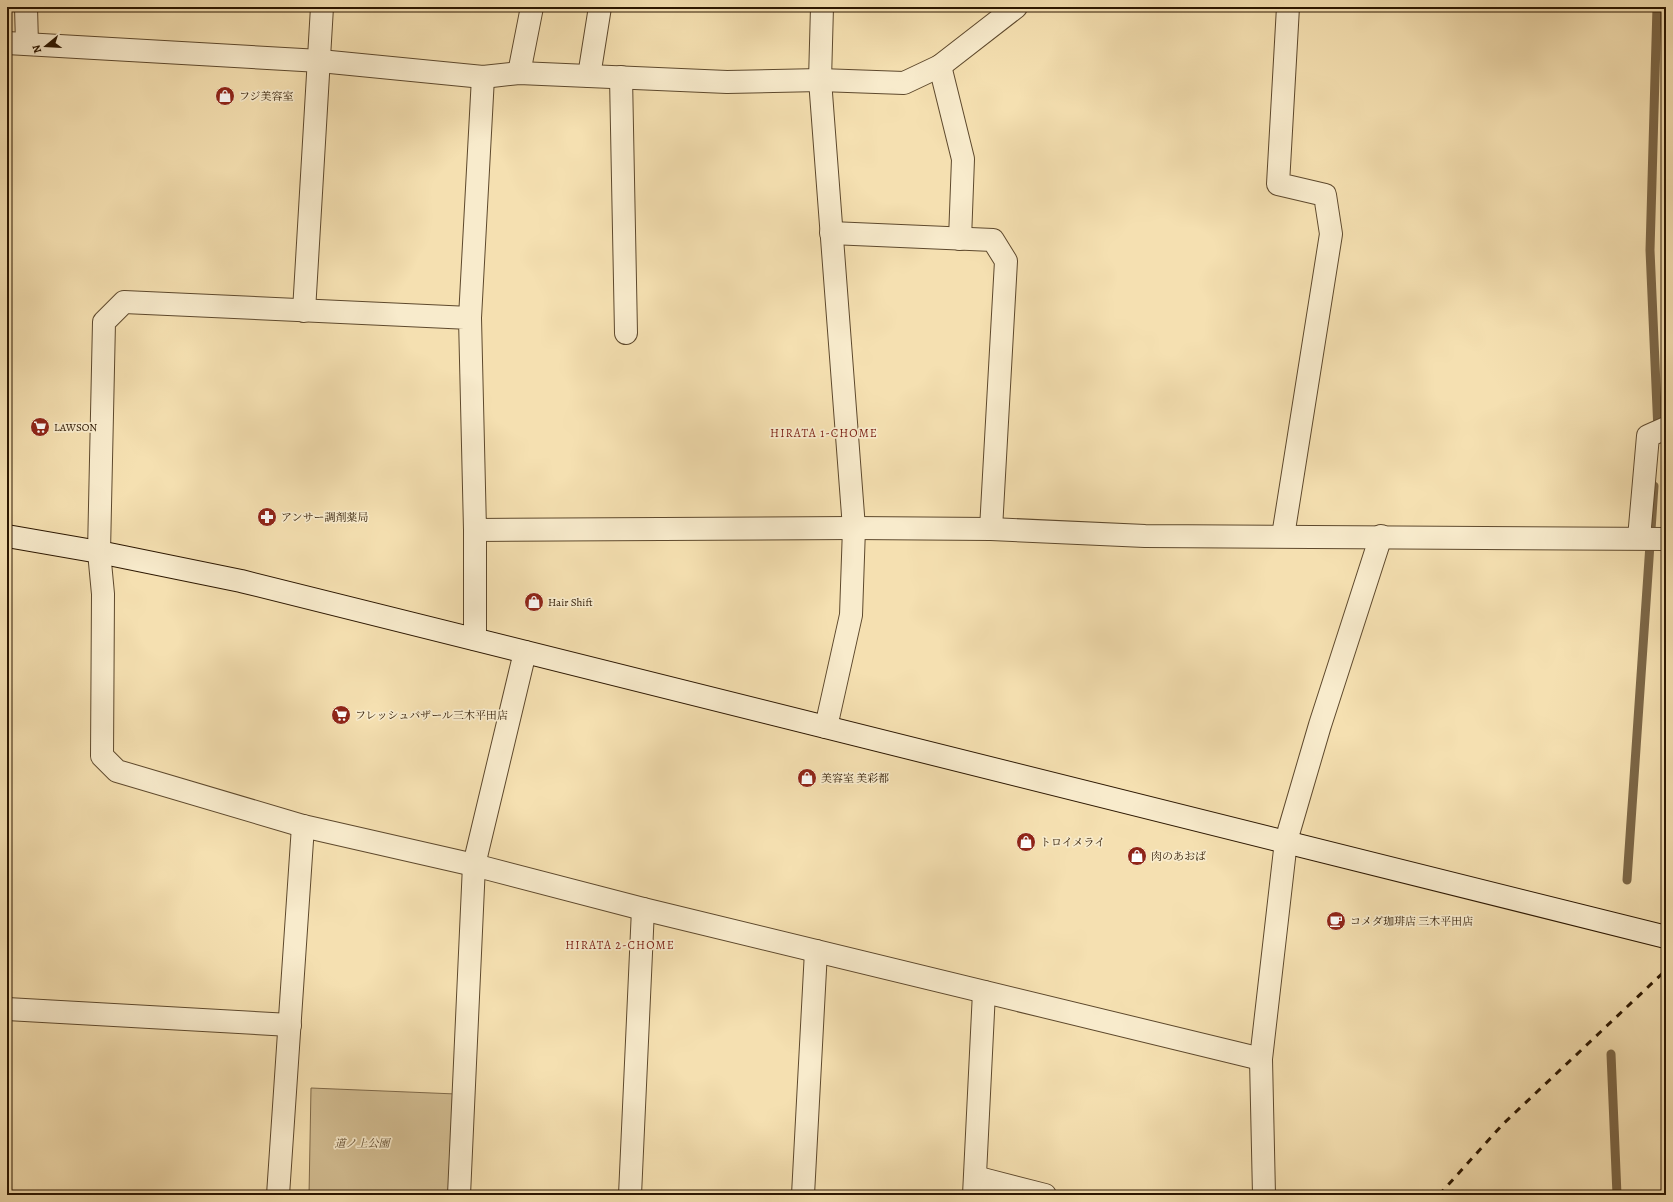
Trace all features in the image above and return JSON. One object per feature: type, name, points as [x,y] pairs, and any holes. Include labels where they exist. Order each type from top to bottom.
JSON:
[{"type":"street","points":[[26,7],[17,43],[320,61],[483,77],[519,72],[727,82],[820,80],[904,83],[940,66],[994,16],[1016,7]]},
{"type":"street","points":[[304,311],[322,7]]},
{"type":"street","points":[[519,72],[532,7]]},
{"type":"street","points":[[589,76],[600,7]]},
{"type":"street","points":[[822,7],[820,80],[854,528],[851,615],[826,727]]},
{"type":"street","points":[[1283,536],[1331,234],[1325,195],[1278,184],[1288,7]]},
{"type":"street","points":[[940,66],[962,159],[960,239]]},
{"type":"street","points":[[475,639],[475,530],[470,318],[483,77]]},
{"type":"street","points":[[621,77],[626,333]]},
{"type":"street","points":[[831,233],[993,240],[1006,261],[991,529]]},
{"type":"street","points":[[470,318],[124,302],[104,322],[99,552],[103,594],[102,756],[117,771],[303,826],[474,865],[643,909],[1261,1059]]},
{"type":"street","points":[[1639,538],[1648,436],[1666,428]]},
{"type":"street","points":[[475,530],[854,528],[991,529],[1145,536],[1381,536],[1666,539]]},
{"type":"street","points":[[7,536],[99,552],[241,581],[1286,841],[1666,938]]},
{"type":"street","points":[[1264,1195],[1261,1059],[1286,841],[1320,725],[1381,536]]},
{"type":"street","points":[[459,1195],[474,865],[525,652]]},
{"type":"street","points":[[278,1195],[303,826]]},
{"type":"street","points":[[630,1195],[643,909]]},
{"type":"street","points":[[803,1195],[816,951]]},
{"type":"street","points":[[984,992],[974,1186],[1045,1195]]},
{"type":"street","points":[[7,1009],[290,1025]]},
{"type":"green space","name":"道ノ上公園","points":[[311,1088],[456,1094],[452,1195],[309,1195]]},
{"type":"waterway","points":[[1657,7],[1650,250],[1658,431]]},
{"type":"waterway","points":[[1627,880],[1654,486]]},
{"type":"waterway","points":[[1611,1054],[1617,1195]]},
{"type":"railway","points":[[1439,1195],[1503,1124],[1666,970]]},
{"type":"place","name":"フジ美容室","points":[[225,96]]},
{"type":"place","name":"LAWSON","points":[[40,427]]},
{"type":"place","name":"アンサー調剤薬局","points":[[267,517]]},
{"type":"place","name":"Hair Shift","points":[[534,602]]},
{"type":"place","name":"フレッシュバザール三木平田店","points":[[341,715]]},
{"type":"place","name":"美容室 美彩都","points":[[807,778]]},
{"type":"place","name":"トロイメライ","points":[[1026,842]]},
{"type":"place","name":"肉のあおば","points":[[1137,856]]},
{"type":"place","name":"コメダ珈琲店 三木平田店","points":[[1336,921]]},
{"type":"district","name":"HIRATA 1-CHOME","points":[[824,433]]},
{"type":"district","name":"HIRATA 2-CHOME","points":[[620,945]]}]
